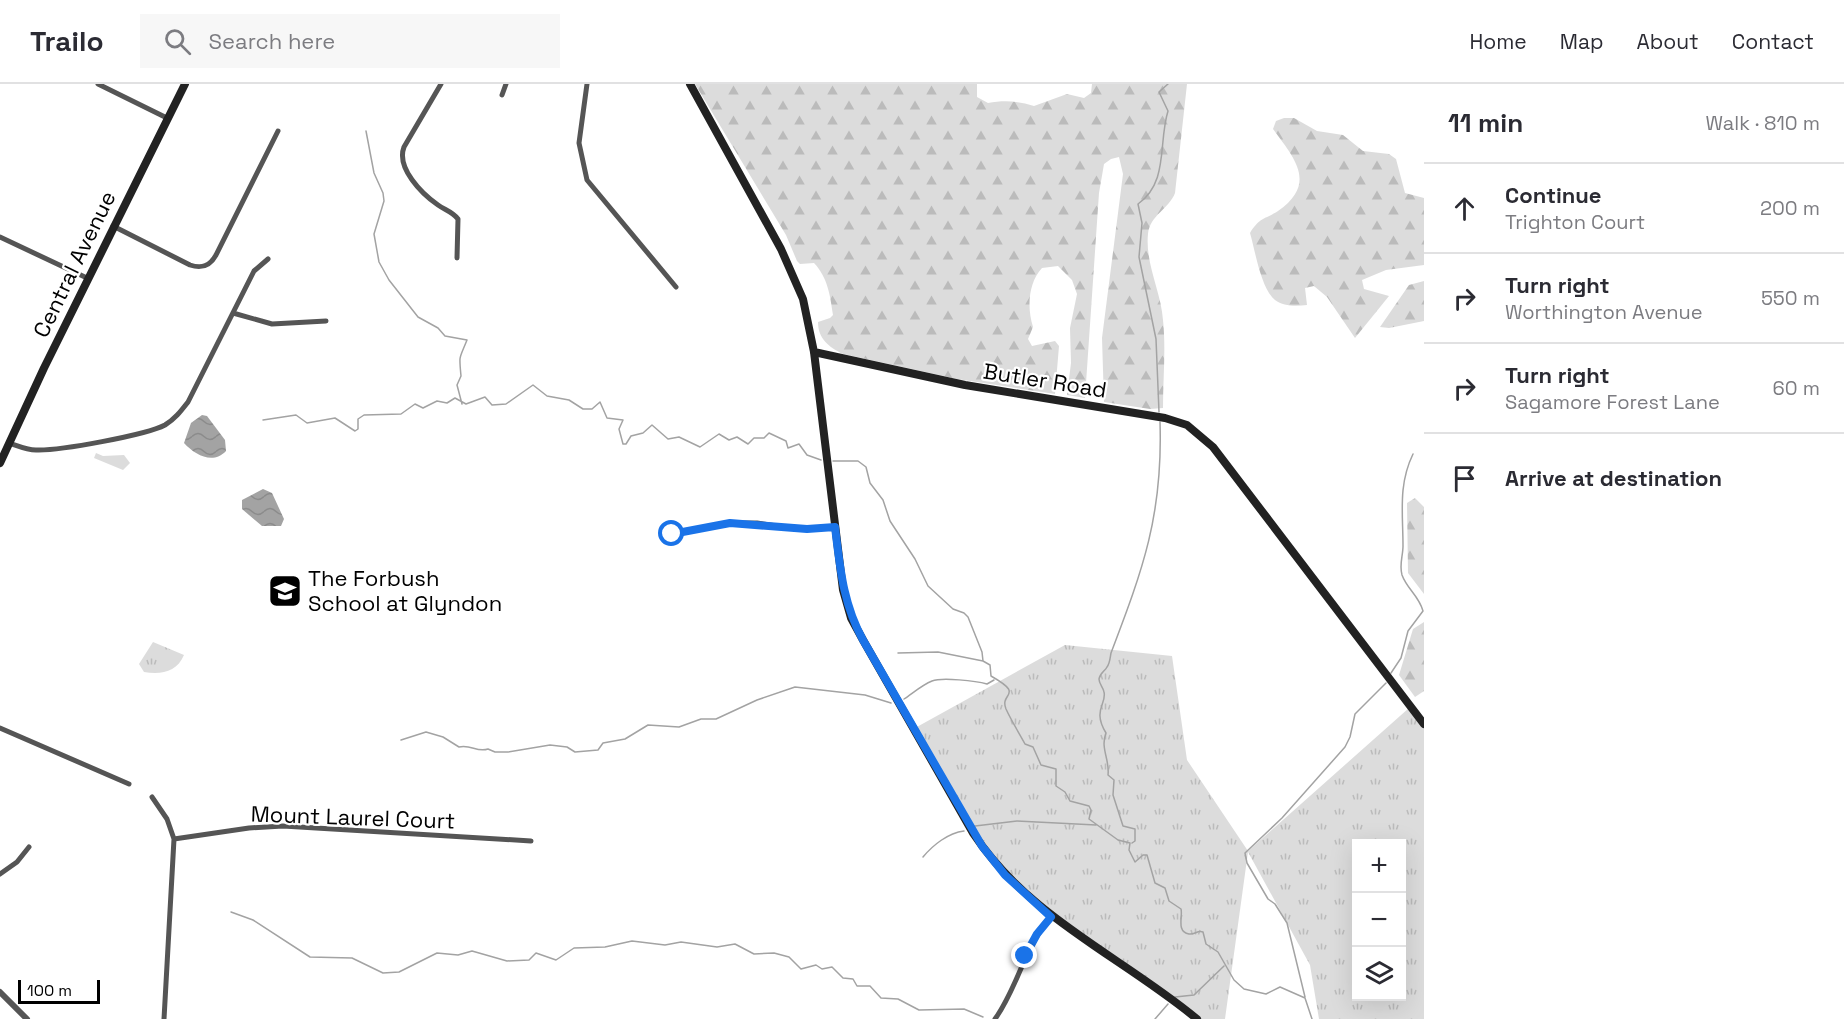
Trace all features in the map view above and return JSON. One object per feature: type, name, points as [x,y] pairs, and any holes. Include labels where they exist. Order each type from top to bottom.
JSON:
[{"type":"main road","name":"Central Avenue","points":[[0,463],[87,278],[185,84]]},
{"type":"main road","points":[[690,84],[791,269],[807,311],[843,590],[851,618],[977,840],[1005,875],[1051,917],[1197,1019]]},
{"type":"main road","name":"Butler Road","points":[[814,352],[955,383],[1165,418],[1194,429],[1213,447],[1424,724]]},
{"type":"street","points":[[98,84],[167,118]]},
{"type":"street","points":[[441,84],[404,147],[402,156],[406,169],[423,191],[458,219],[457,258]]},
{"type":"street","points":[[502,95],[506,84]]},
{"type":"street","points":[[587,84],[579,143],[586,180],[676,287]]},
{"type":"street","points":[[113,226],[190,265],[200,267],[208,265],[216,255],[278,131]]},
{"type":"street","points":[[0,237],[87,278]]},
{"type":"street","points":[[9,444],[30,450],[46,450],[138,434],[166,424],[188,402],[254,271],[268,259]]},
{"type":"street","points":[[233,313],[272,324],[326,321]]},
{"type":"street","points":[[672,534],[730,523],[807,529],[835,527]]},
{"type":"street","points":[[0,728],[129,784]]},
{"type":"street","points":[[152,797],[167,819],[174,839],[164,1019]]},
{"type":"street","name":"Mount Laurel Court","points":[[174,839],[265,826],[531,841]]},
{"type":"street","points":[[0,874],[18,862],[29,847]]},
{"type":"street","points":[[994,1019],[1012,990],[1032,941],[1051,917]]},
{"type":"street","points":[[0,992],[27,1019]]},
{"type":"green space","points":[[695,84],[977,84],[977,97],[988,103],[1011,102],[1034,106],[1067,94],[1084,98],[1091,93],[1092,84],[1187,84],[1175,193],[1152,222],[1148,234],[1149,256],[1163,320],[1163,408],[1150,409],[1104,402],[1102,338],[1123,174],[1119,157],[1104,164],[1099,193],[1085,398],[1067,395],[1071,363],[1070,328],[1077,294],[1072,280],[1058,266],[1042,268],[1031,288],[1030,312],[1033,327],[1028,339],[1032,346],[1055,341],[1059,346],[1055,394],[957,379],[843,354],[825,342],[818,322],[833,315],[829,294],[819,269],[814,263],[800,264],[797,261],[786,235]]},
{"type":"green space","points":[[1294,118],[1317,131],[1343,135],[1363,151],[1389,154],[1396,159],[1405,193],[1424,198],[1424,265],[1386,270],[1362,280],[1364,289],[1389,296],[1355,338],[1327,297],[1314,286],[1305,288],[1307,305],[1282,304],[1270,295],[1259,269],[1250,233],[1260,221],[1290,201],[1300,180],[1294,160],[1273,129],[1276,121]]},
{"type":"green space","points":[[1424,281],[1424,321],[1389,328],[1380,327],[1409,285]]},
{"type":"green space","points":[[96,453],[103,456],[124,455],[130,463],[123,470],[94,458]]},
{"type":"green space","points":[[1415,498],[1424,507],[1424,594],[1408,573],[1407,503]]},
{"type":"green space","points":[[1424,622],[1424,691],[1415,697],[1399,675],[1413,629]]},
{"type":"green space","points":[[153,642],[184,655],[181,661],[168,671],[144,672],[139,664]]},
{"type":"green space","points":[[1065,645],[1172,656],[1187,760],[1248,851],[1409,708],[1424,728],[1424,1019],[1319,1019],[1310,965],[1248,852],[1225,1019],[1201,1019],[1077,932],[1030,895],[994,858],[957,804],[915,728]]},
{"type":"water","points":[[202,415],[207,416],[225,440],[226,451],[221,455],[204,457],[184,443],[191,423]]},
{"type":"water","points":[[263,489],[272,493],[284,519],[281,526],[262,526],[242,509],[242,500]]},
{"type":"waterway","points":[[1159,412],[1156,339],[1139,257],[1142,223],[1138,204],[1148,195],[1158,173],[1168,111],[1159,92],[1168,84]]},
{"type":"waterway","points":[[366,131],[374,173],[384,201],[374,234],[379,262],[389,280],[418,317],[438,328],[445,336],[467,340],[460,357],[461,376],[457,385],[462,404]]},
{"type":"waterway","points":[[263,420],[296,415],[307,423],[335,418],[355,431],[358,429],[358,419],[364,415],[401,414],[415,404],[423,408],[437,401],[447,403],[455,398],[466,404],[485,397],[492,405],[506,404],[533,385],[547,396],[569,400],[583,409],[592,409],[600,402],[607,418],[623,420],[619,429],[623,444],[626,444],[631,436],[643,433],[652,425],[668,439],[679,437],[700,447],[719,434],[729,440],[737,437],[748,444],[754,438],[764,438],[769,433],[786,441],[788,448],[799,444],[807,455],[821,460]]},
{"type":"waterway","points":[[1132,843],[1135,841],[1135,829],[1123,826],[1113,795],[1114,780],[1108,775],[1104,744],[1106,733],[1100,719],[1104,692],[1099,679],[1109,664],[1149,541],[1158,486],[1160,422]]},
{"type":"waterway","points":[[1391,673],[1401,658],[1408,631],[1423,611],[1419,601],[1404,580],[1401,568],[1403,488],[1413,454]]},
{"type":"waterway","points":[[833,461],[858,461],[866,467],[870,483],[883,500],[890,521],[915,559],[928,586],[953,609],[968,617],[982,652],[983,661],[990,665],[991,676],[1009,691],[1005,704],[1010,718],[1025,744],[1033,747],[1041,765],[1056,769],[1056,786],[1065,792],[1070,801],[1089,806],[1091,810],[1089,819],[1118,840],[1130,843],[1129,850],[1135,862],[1143,855],[1147,855],[1155,883],[1165,888],[1169,901],[1181,909],[1181,927],[1185,933],[1203,932],[1206,944],[1218,952],[1234,980],[1244,989],[1266,994],[1280,987],[1305,998],[1312,1019]]},
{"type":"waterway","points":[[898,653],[938,652],[983,661]]},
{"type":"waterway","points":[[904,699],[932,681],[943,679],[987,684],[994,680]]},
{"type":"waterway","points":[[1305,997],[1287,923],[1275,904],[1268,899],[1247,863],[1245,853],[1282,818],[1345,747],[1350,737],[1355,714],[1386,683]]},
{"type":"waterway","points":[[401,740],[426,732],[443,737],[459,747],[488,749],[495,752],[550,745],[567,747],[575,752],[598,750],[603,743],[625,739],[648,725],[679,727],[701,719],[716,719],[757,700],[795,687],[865,695],[891,703]]},
{"type":"waterway","points":[[975,826],[1017,821],[1096,825]]},
{"type":"waterway","points":[[923,857],[941,840],[964,831]]},
{"type":"waterway","points":[[231,912],[253,920],[310,957],[352,958],[383,973],[399,972],[437,953],[458,955],[472,951],[507,961],[529,960],[536,953],[556,960],[574,948],[605,947],[632,941],[665,945],[681,942],[717,947],[735,944],[754,954],[774,953],[789,957],[801,969],[816,965],[822,969],[832,967],[843,978],[853,979],[857,986],[870,986],[881,998],[898,999],[919,1010],[964,1009],[983,1017]]},
{"type":"waterway","points":[[1175,997],[1194,995],[1224,966]]},
{"type":"waterway","points":[[1155,1019],[1168,1004]]},
{"type":"place","name":"The Forbush School at Glyndon","points":[[285,591]]},
{"type":"route","points":[[672,534],[730,523],[757,523],[796,529],[835,527],[843,590],[851,618],[863,640],[965,820],[992,862],[1051,917],[1032,941],[1025,956]]}]
